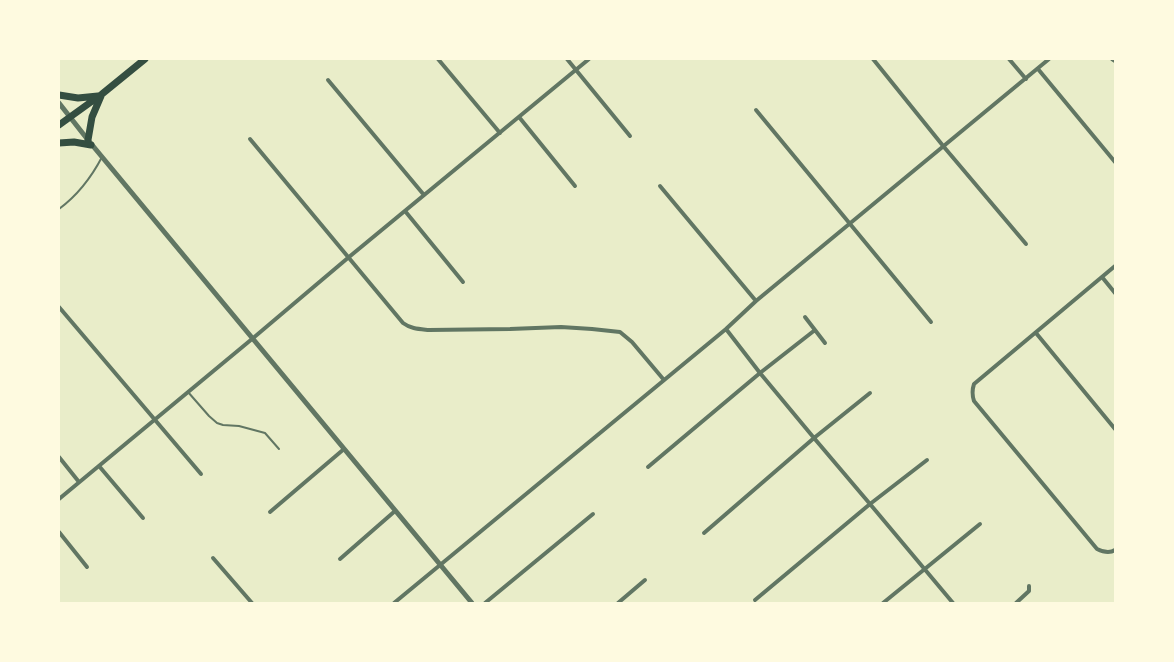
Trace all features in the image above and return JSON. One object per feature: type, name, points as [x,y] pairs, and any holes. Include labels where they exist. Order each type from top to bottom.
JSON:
[{"type":"main road","points":[[59,125],[145,59]]},
{"type":"main road","points":[[59,95],[78,98],[100,95]]},
{"type":"main road","points":[[59,143],[90,142],[92,117],[100,95]]},
{"type":"street","points":[[438,59],[500,133]]},
{"type":"street","points":[[567,59],[630,136]]},
{"type":"street","points":[[59,499],[252,339],[348,257],[589,59]]},
{"type":"street","points":[[873,59],[1026,244]]},
{"type":"street","points":[[1009,59],[1026,79]]},
{"type":"street","points":[[394,603],[726,329],[756,301],[1049,59]]},
{"type":"street","points":[[1038,69],[1115,162]]},
{"type":"street","points":[[328,80],[424,195]]},
{"type":"street","points":[[59,103],[252,339],[472,603]]},
{"type":"street","points":[[756,110],[931,322]]},
{"type":"street","points":[[518,117],[575,186]]},
{"type":"street","points":[[250,139],[403,323],[409,327],[429,330],[561,327],[620,332],[632,342],[664,380]]},
{"type":"street","points":[[660,186],[756,301]]},
{"type":"street","points":[[405,211],[462,282]]},
{"type":"street","points":[[1115,266],[974,384],[972,390],[974,401],[1097,549],[1106,552],[1112,552],[1115,550]]},
{"type":"street","points":[[1102,277],[1115,293]]},
{"type":"street","points":[[59,307],[156,419],[201,474]]},
{"type":"street","points":[[805,317],[825,343]]},
{"type":"street","points":[[726,329],[760,373],[953,603]]},
{"type":"street","points":[[648,467],[760,373],[815,330]]},
{"type":"street","points":[[1036,333],[1115,429]]},
{"type":"street","points":[[704,533],[814,438],[870,393]]},
{"type":"street","points":[[270,512],[344,449]]},
{"type":"street","points":[[59,457],[79,482]]},
{"type":"street","points":[[755,600],[870,504],[927,460]]},
{"type":"street","points":[[99,466],[143,518]]},
{"type":"street","points":[[340,559],[395,511]]},
{"type":"street","points":[[485,603],[594,514]]},
{"type":"street","points":[[883,603],[980,524]]},
{"type":"street","points":[[59,532],[87,567]]},
{"type":"street","points":[[213,558],[252,603]]},
{"type":"street","points":[[618,603],[645,580]]},
{"type":"street","points":[[1016,603],[1029,591],[1030,586]]},
{"type":"lane","points":[[59,210],[85,185],[102,157]]},
{"type":"lane","points":[[188,392],[217,423],[239,426],[264,433],[279,449]]}]
